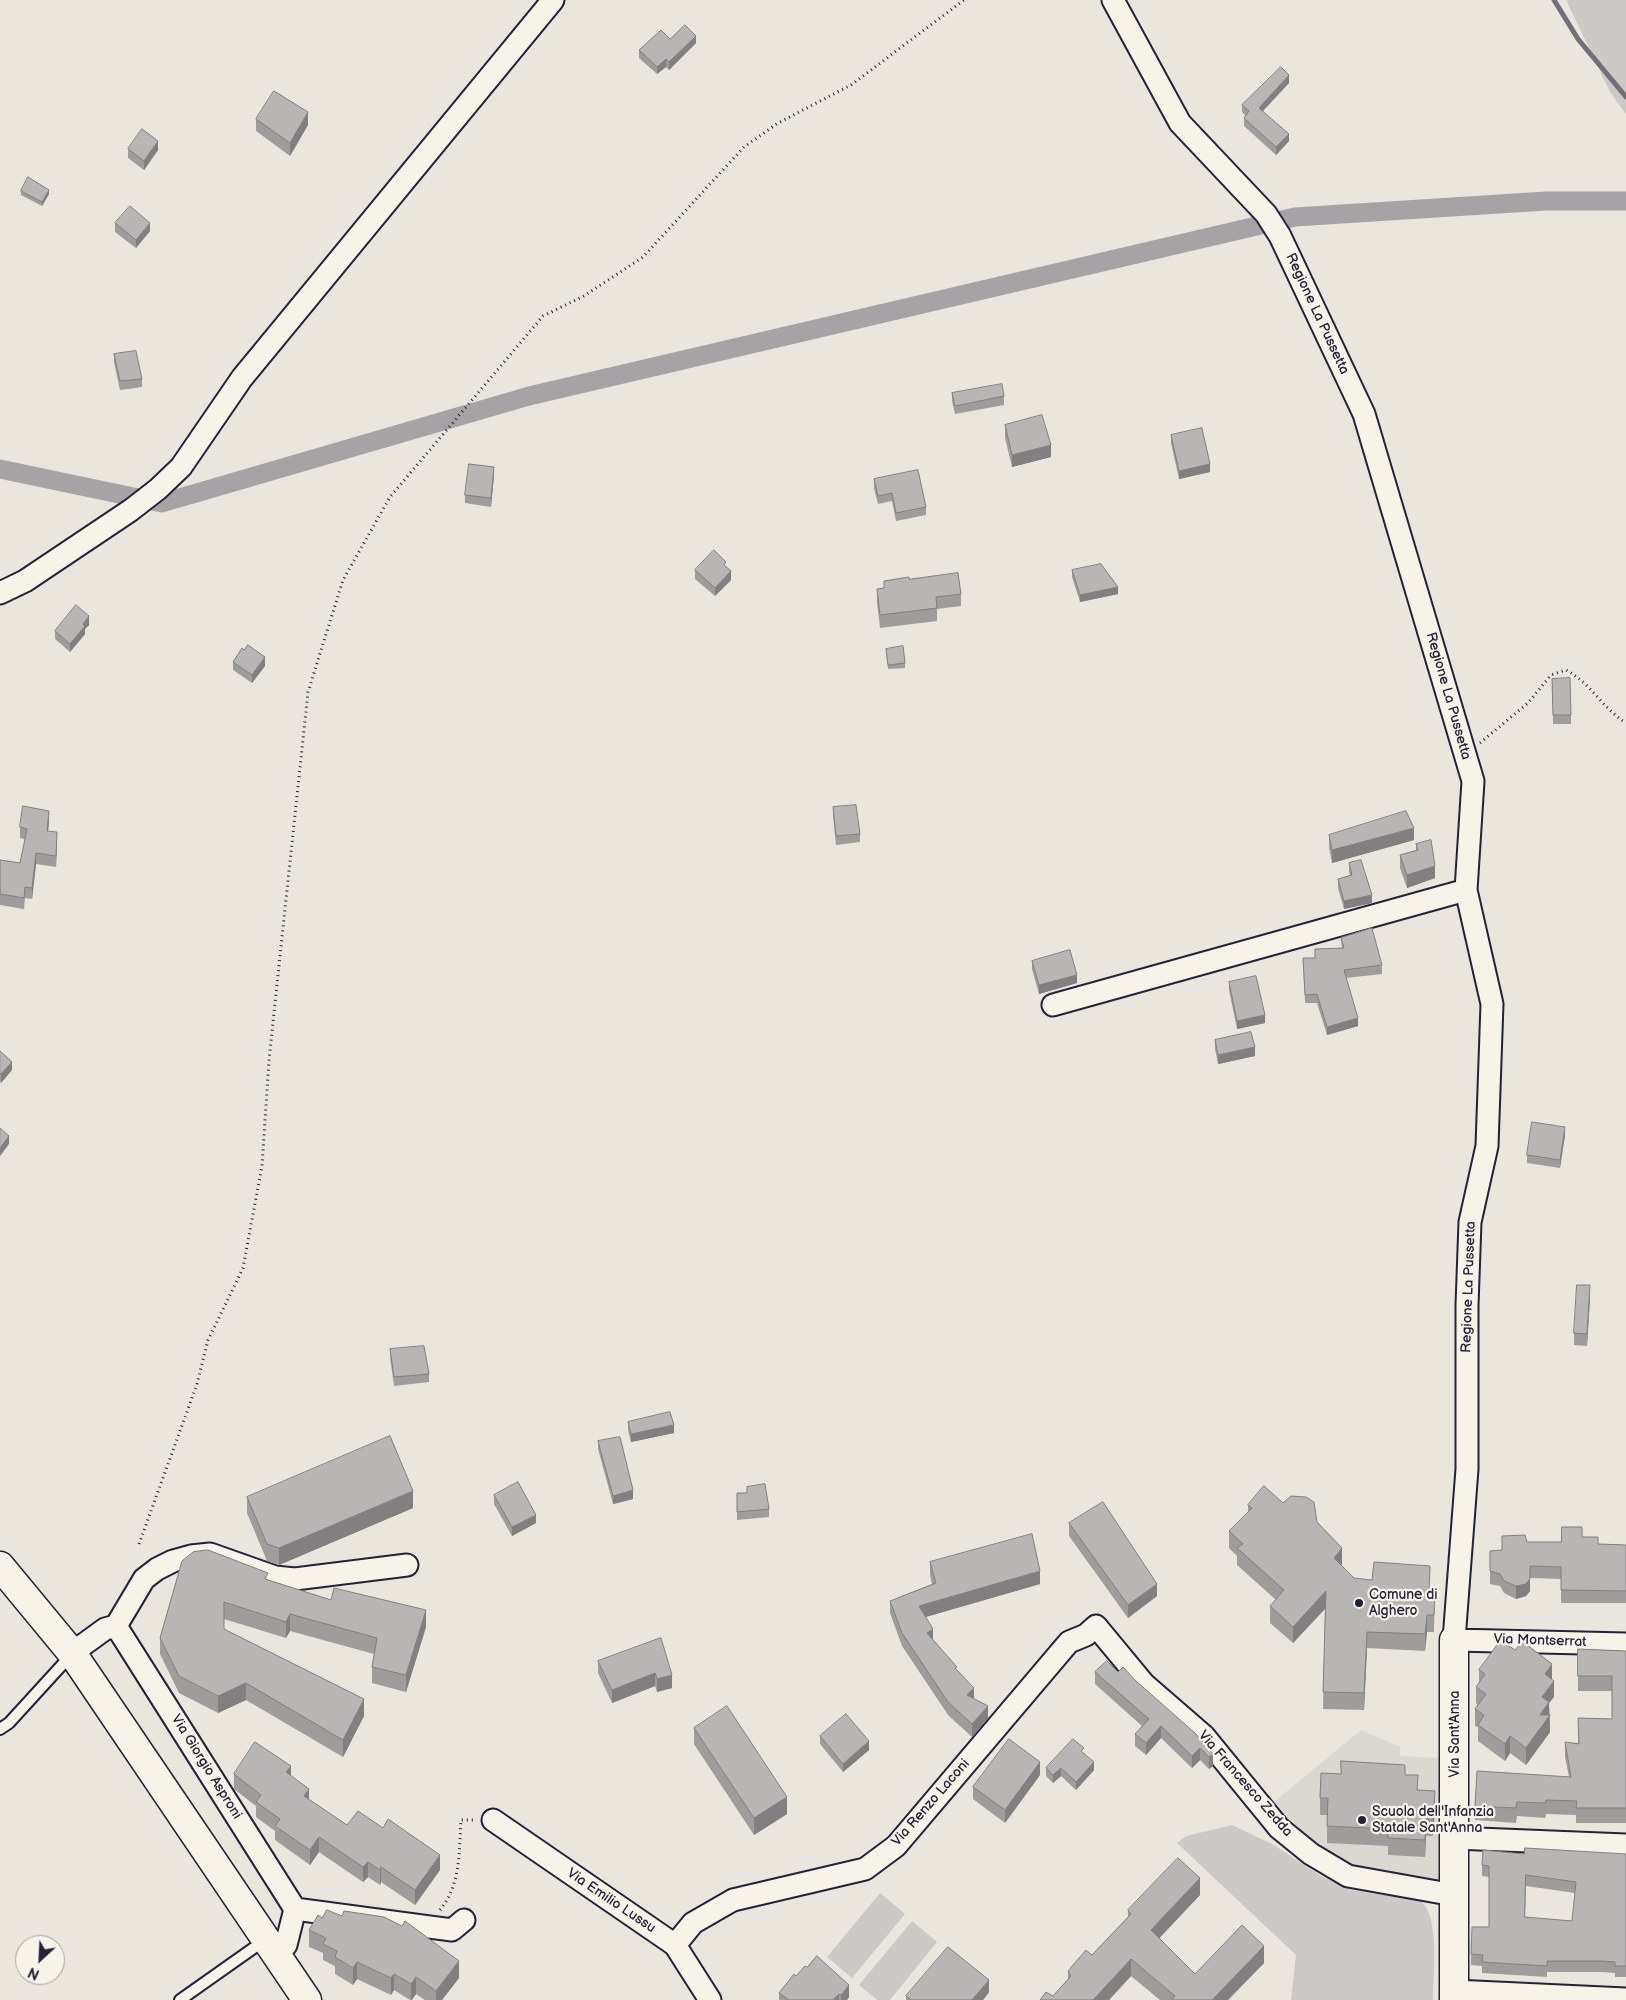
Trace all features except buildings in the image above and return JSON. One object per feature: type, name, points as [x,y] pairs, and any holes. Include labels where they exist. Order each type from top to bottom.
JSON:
[{"type":"main road","points":[[0,1566],[72,1653],[307,2000]]},
{"type":"main road","name":"Via Sant'Anna","points":[[1454,1640],[1454,1995]]},
{"type":"street","points":[[0,593],[25,581],[131,510],[182,467],[242,378],[553,0]]},
{"type":"street","name":"Regione La Pussetta","points":[[1113,0],[1180,124],[1266,214],[1280,236],[1364,414],[1473,781],[1466,890],[1492,1004],[1487,1146],[1470,1222],[1467,1305],[1466,1470]]},
{"type":"street","points":[[1053,1005],[1466,890]]},
{"type":"street","name":"Via Sant'Anna","points":[[1454,1640],[1466,1470]]},
{"type":"street","points":[[72,1653],[105,1629],[116,1626],[144,1579],[172,1560],[210,1554],[275,1578],[294,1579],[407,1565]]},
{"type":"street","name":"Via Giorgio Asproni","points":[[116,1626],[295,1909]]},
{"type":"street","name":"Via Francesco Zedda","points":[[1096,1626],[1144,1684],[1204,1736],[1280,1828],[1311,1854],[1348,1876],[1454,1894]]},
{"type":"street","name":"Via Renzo Laconi","points":[[674,1945],[693,1923],[733,1900],[865,1869],[896,1846],[1069,1642],[1086,1635],[1096,1626]]},
{"type":"street","name":"Via Montserrat","points":[[1454,1640],[1626,1644]]},
{"type":"street","name":"Via Emilio Lussu","points":[[493,1820],[674,1945],[710,2000]]},
{"type":"street","points":[[1454,1838],[1626,1845]]},
{"type":"street","points":[[271,1947],[286,1945],[295,1909],[452,1930],[464,1920]]},
{"type":"street","points":[[1454,1995],[1626,1999]]},
{"type":"lane","points":[[0,1729],[9,1723],[72,1653]]},
{"type":"lane","points":[[180,2000],[271,1947]]},
{"type":"path","points":[[140,1544],[197,1384],[208,1340],[244,1268],[262,1166],[269,1060],[308,692],[343,580],[390,497],[543,316],[584,296],[643,257],[744,147],[778,123],[851,85],[964,0]]},
{"type":"path","points":[[1466,755],[1528,703],[1551,675],[1566,670],[1578,676],[1592,688],[1610,713],[1626,723]]},
{"type":"path","points":[[424,1927],[449,1899],[457,1877],[462,1820],[493,1820]]},
{"type":"shaded area","points":[[1566,0],[1626,0],[1626,114],[1610,92]]},
{"type":"shaded area","name":"Scuola dell'Infanzia Statale Sant'Anna","points":[[1361,1730],[1400,1747],[1400,1756],[1440,1758],[1440,1881],[1437,1885],[1338,1864],[1269,1806]]},
{"type":"shaded area","points":[[1232,1825],[1274,1845],[1321,1876],[1351,1890],[1421,1901],[1427,1909],[1433,1933],[1433,2000],[1291,2000],[1296,1955],[1177,1843],[1186,1836]]},
{"type":"shaded area","points":[[880,1893],[905,1914],[852,1978],[827,1957]]},
{"type":"shaded area","points":[[912,1921],[937,1942],[890,2000],[877,2000],[859,1985]]},
{"type":"waterway","points":[[1554,0],[1578,39],[1626,97]]},
{"type":"waterway","points":[[0,469],[162,503],[529,396],[1295,217],[1546,201],[1626,201]]},
{"type":"place","name":"Comune di Alghero","points":[[1359,1603]]},
{"type":"place","name":"Scuola dell'Infanzia Statale Sant'Anna","points":[[1362,1820]]}]
